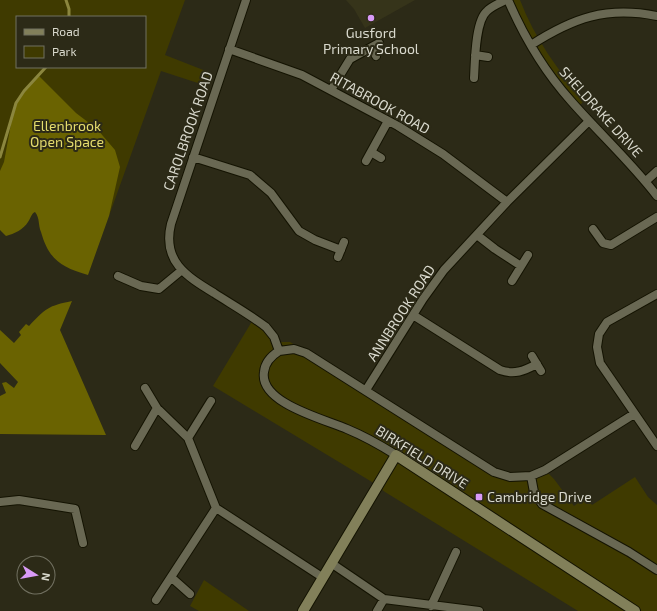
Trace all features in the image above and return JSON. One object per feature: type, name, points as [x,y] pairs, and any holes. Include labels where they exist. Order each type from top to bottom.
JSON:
[{"type":"street","name":"CAROLBROOK ROAD","points":[[182,270],[171,251],[169,233],[246,0]]},
{"type":"street","name":"SHELDRAKE DRIVE","points":[[507,0],[531,45],[556,84],[646,181],[657,196]]},
{"type":"street","points":[[474,78],[475,55],[484,14],[491,7],[507,0]]},
{"type":"street","points":[[531,45],[562,26],[585,17],[622,12],[657,16]]},
{"type":"street","points":[[331,90],[350,59],[375,45],[376,56]]},
{"type":"street","name":"RITABROOK ROAD","points":[[229,48],[292,71],[388,121],[438,151],[507,202]]},
{"type":"street","points":[[475,55],[488,57]]},
{"type":"street","points":[[366,161],[388,121]]},
{"type":"street","name":"ANNBROOK ROAD","points":[[366,390],[413,315],[444,270],[507,202],[589,121]]},
{"type":"street","points":[[370,152],[381,158]]},
{"type":"street","points":[[193,157],[250,175],[271,193],[299,231],[315,240],[341,250]]},
{"type":"street","points":[[646,181],[657,172]]},
{"type":"street","points":[[593,229],[603,243],[611,245],[657,216]]},
{"type":"street","points":[[477,234],[495,249],[521,266]]},
{"type":"street","points":[[512,281],[528,255]]},
{"type":"street","points":[[118,276],[137,285],[159,289],[182,270],[191,278],[266,326],[274,337],[279,351]]},
{"type":"street","points":[[657,294],[610,320],[602,327],[597,340],[597,350],[600,363],[657,446]]},
{"type":"street","points":[[413,315],[500,370],[510,373],[539,368],[532,356]]},
{"type":"street","name":"BIRKFIELD DRIVE","points":[[531,476],[510,477],[494,472],[306,353],[294,349],[279,351],[270,358],[264,371],[265,386],[271,394],[290,405],[368,438],[635,611]]},
{"type":"street","points":[[146,388],[157,408],[188,438],[216,508],[322,578]]},
{"type":"street","points":[[188,438],[211,401]]},
{"type":"street","points":[[135,446],[157,408]]},
{"type":"street","points":[[634,414],[545,470],[531,476],[534,492],[542,504],[629,552],[657,570]]},
{"type":"street","points":[[303,611],[396,456]]},
{"type":"street","points":[[0,502],[19,500],[75,509],[83,543]]},
{"type":"street","points":[[156,600],[172,578],[216,508]]},
{"type":"street","points":[[437,608],[456,552]]},
{"type":"street","points":[[331,563],[384,599],[437,608],[480,611]]},
{"type":"street","points":[[172,578],[190,594]]},
{"type":"street","points":[[377,611],[384,599]]},
{"type":"shaded area","name":"Gusford Primary School","points":[[346,0],[415,0],[365,28],[354,9]]},
{"type":"green space","name":"Ellenbrook Open Space","points":[[0,0],[185,0],[165,55],[211,73],[207,86],[161,71],[109,216],[0,186]]},
{"type":"green space","points":[[508,0],[520,0],[532,27],[548,53],[565,78],[584,101],[577,108],[557,84]]},
{"type":"green space","points":[[39,76],[76,113],[97,129],[115,150],[120,167],[109,216],[88,275],[70,269],[52,256],[44,242],[38,217],[35,212],[26,225],[15,233],[6,236],[0,230],[0,171],[4,162],[15,102]]},
{"type":"green space","points":[[72,301],[60,330],[106,435],[0,434],[0,396],[6,393],[2,383],[6,382],[14,388],[18,382],[0,363],[0,330],[14,343],[21,335],[19,332],[26,324],[29,326],[44,311],[52,306]]},
{"type":"green space","points":[[254,318],[276,342],[290,342],[510,477],[545,470],[554,479],[574,506],[586,497],[592,505],[635,477],[648,497],[657,505],[657,611],[578,611],[385,492],[372,482],[213,386]]},
{"type":"green space","points":[[204,580],[249,611],[199,611],[190,606]]},
{"type":"waterway","points":[[66,0],[69,9],[69,16]]},
{"type":"waterway","points":[[0,157],[16,103],[24,91],[45,68]]},
{"type":"place","name":"Gusford Primary School","points":[[371,18]]},
{"type":"place","name":"Cambridge Drive","points":[[479,497]]}]
